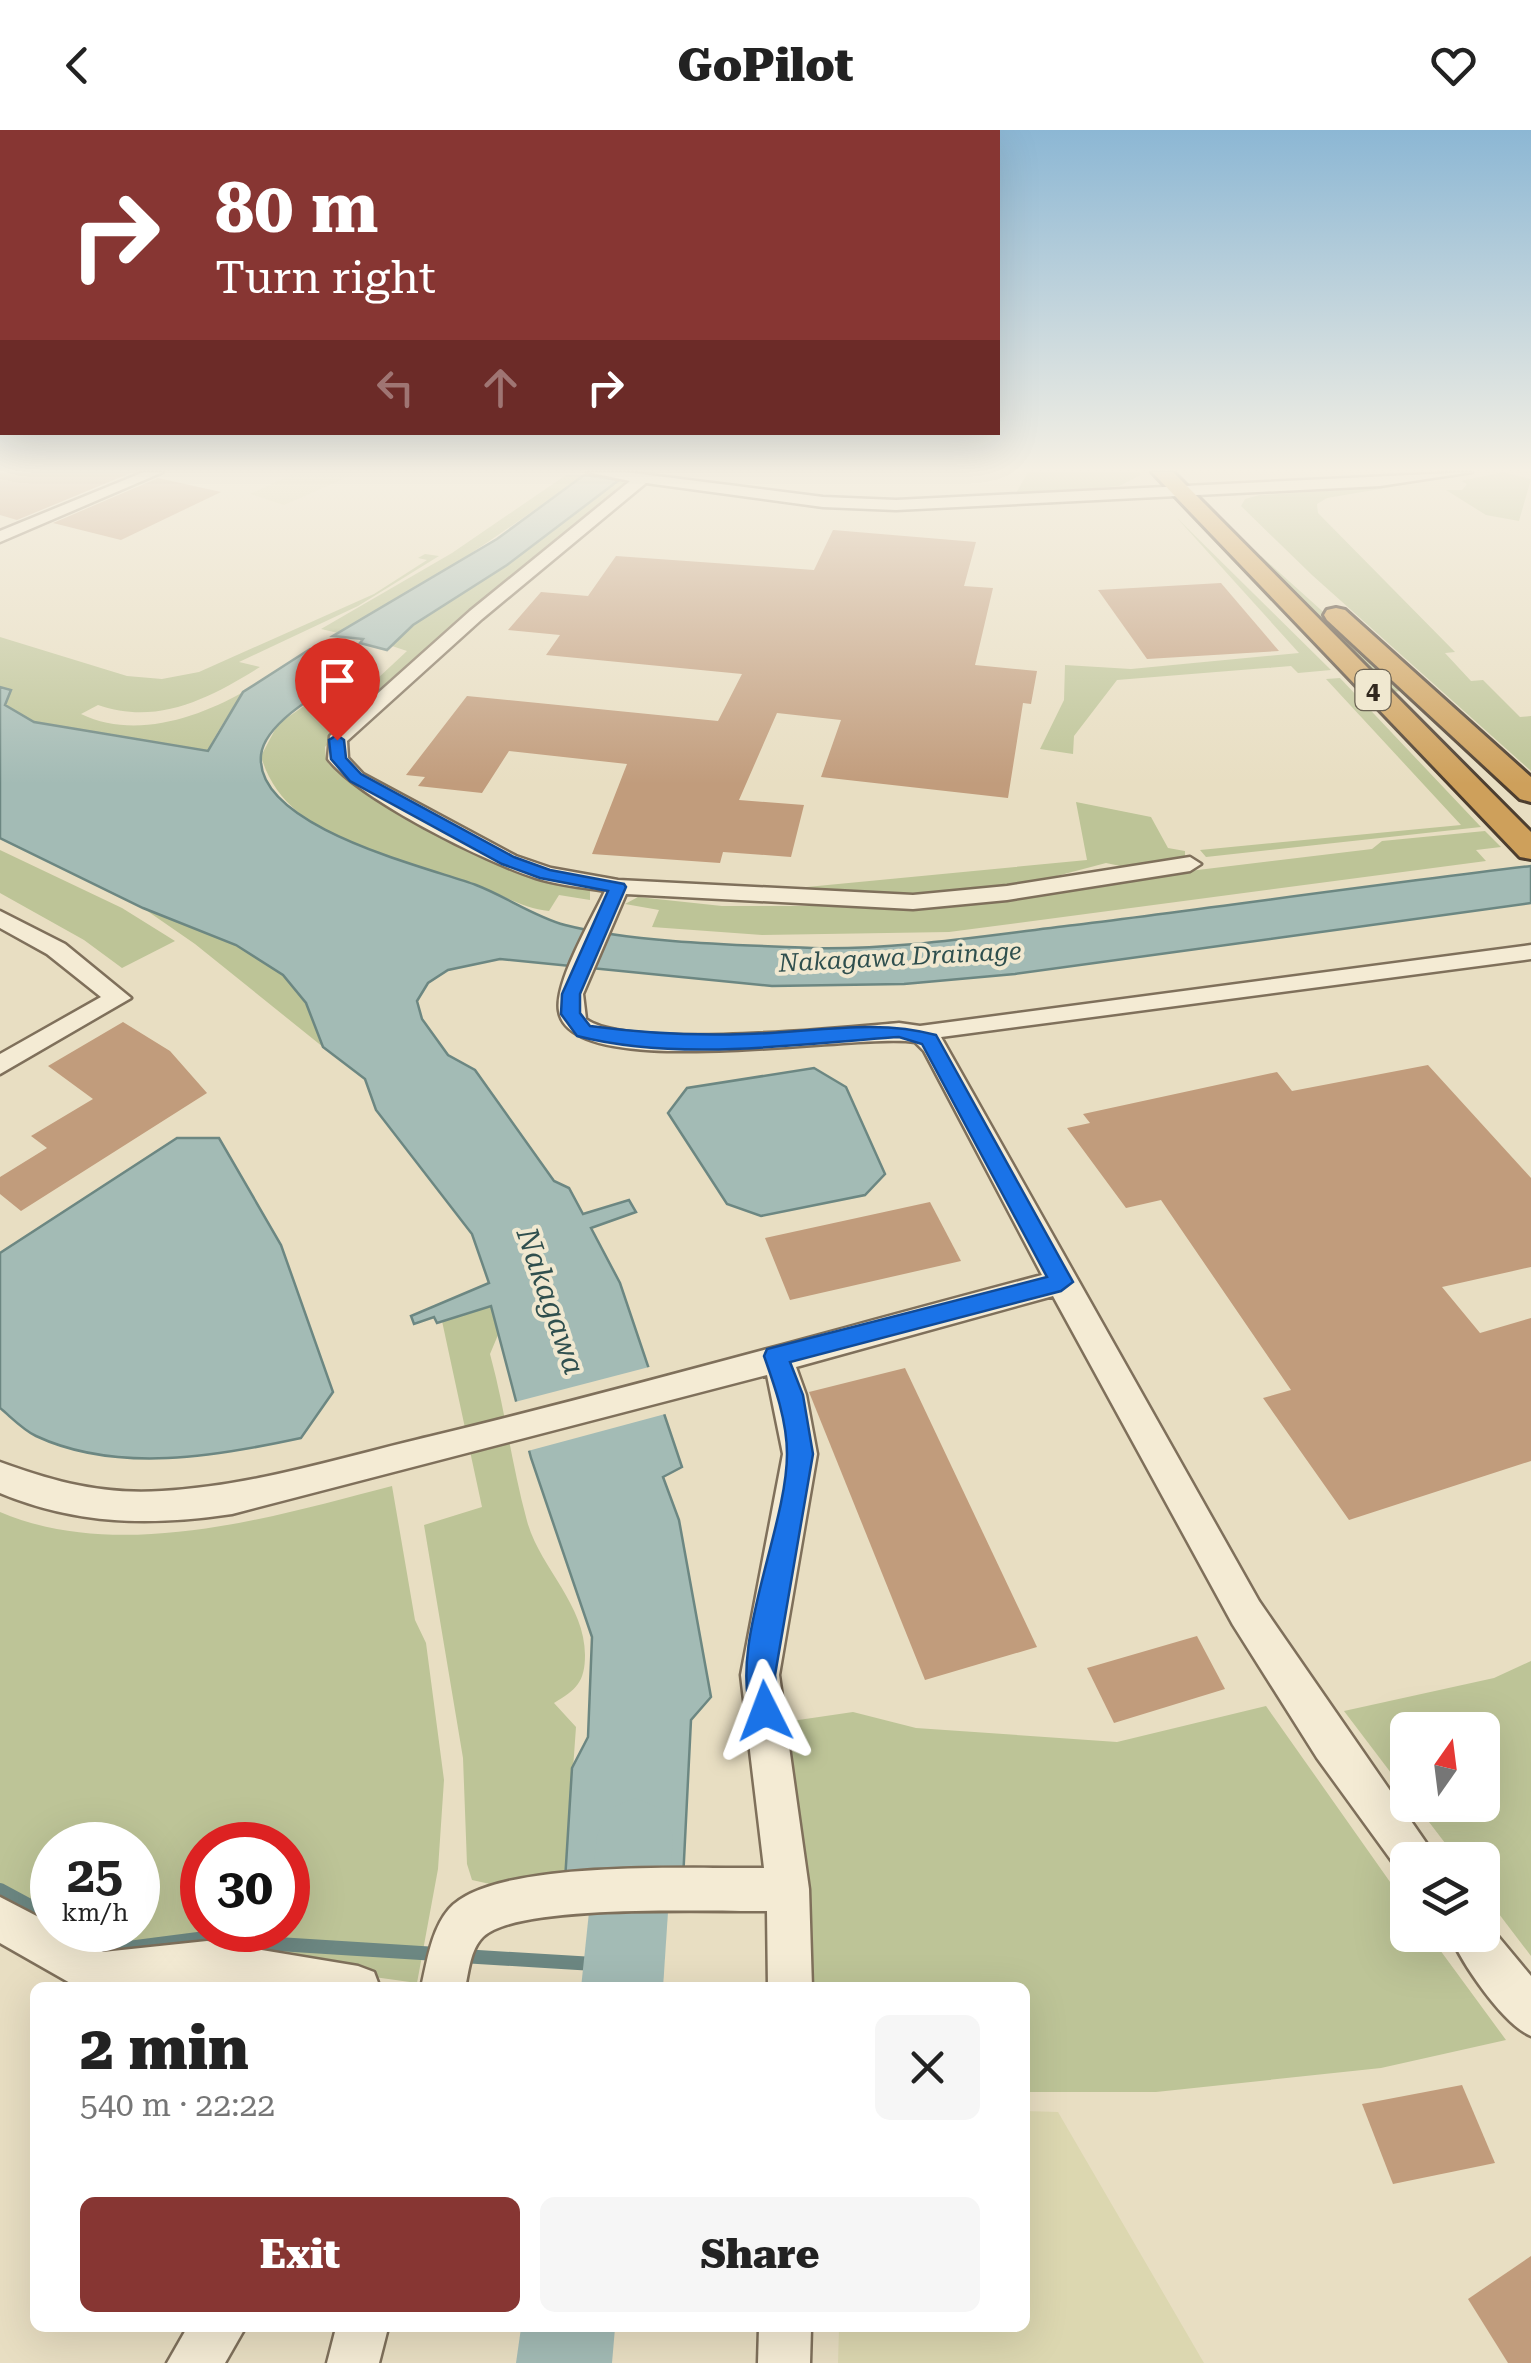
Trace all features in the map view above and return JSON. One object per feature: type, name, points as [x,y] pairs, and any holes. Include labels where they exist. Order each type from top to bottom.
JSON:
[{"type":"highway","name":"4","points":[[1277,576],[1528,847]]},
{"type":"highway","name":"4","points":[[1292,576],[1531,793]]},
{"type":"street","points":[[522,576],[337,740],[335,748],[356,778],[374,790],[508,860],[614,895],[913,902],[1007,894],[1190,864]]},
{"type":"street","points":[[614,895],[571,994],[576,1024],[584,1032],[618,1040],[745,1040],[899,1031],[923,1035],[935,1046],[1061,1282],[1246,1613],[1331,1744],[1403,1842]]},
{"type":"street","points":[[0,918],[56,949],[118,998],[0,1065]]},
{"type":"street","points":[[923,1035],[936,1029],[1531,952]]},
{"type":"street","points":[[0,1477],[37,1493],[82,1504],[161,1506],[213,1502],[442,1448],[1061,1282]]},
{"type":"street","points":[[776,1356],[790,1395],[800,1454],[760,1675],[788,1889],[790,1982]]},
{"type":"street","points":[[444,1982],[454,1940],[468,1920],[491,1906],[562,1894],[788,1889]]},
{"type":"street","points":[[0,1919],[100,1975],[207,1963],[322,1982]]},
{"type":"street","points":[[1485,1952],[1531,2013]]},
{"type":"street","points":[[193,2363],[216,2332]]},
{"type":"street","points":[[353,2363],[361,2332]]},
{"type":"street","points":[[784,2363],[785,2332]]},
{"type":"shaded area","points":[[1030,2111],[1058,2112],[1204,2363],[838,2363],[839,2332],[1030,2332]]},
{"type":"green space","points":[[406,576],[358,606],[239,662],[260,667],[203,698],[183,706],[142,712],[98,705],[81,714],[122,725],[143,725],[185,717],[243,692],[209,751],[34,722],[5,704],[0,687],[0,637],[127,676],[162,679],[199,672]]},
{"type":"green space","points":[[412,576],[435,576],[338,633],[321,629]]},
{"type":"green space","points":[[489,576],[514,576],[363,704],[325,747],[326,759],[348,780],[411,821],[526,872],[590,890],[590,900],[559,895],[549,911],[530,907],[382,855],[320,828],[294,809],[274,785],[261,756],[278,724],[333,686],[362,693],[407,651],[392,646],[413,625]]},
{"type":"green space","points":[[1230,576],[1236,576],[1331,670],[1298,673],[1291,666],[1117,680],[1074,736],[1073,754],[1040,749],[1064,700],[1065,665],[1131,669],[1299,653]]},
{"type":"green space","points":[[1273,576],[1283,576],[1381,664],[1373,666],[1400,691],[1387,693]]},
{"type":"green space","points":[[1313,576],[1380,576],[1455,652],[1445,653],[1471,681],[1483,680],[1520,717],[1531,716],[1531,771]]},
{"type":"green space","points":[[1340,678],[1481,827],[1206,857],[1200,850],[1461,825],[1326,679]]},
{"type":"green space","points":[[1076,802],[1151,817],[1168,848],[1185,851],[1185,859],[1130,868],[1106,863],[1007,889],[921,897],[786,889],[1087,860]]},
{"type":"green space","points":[[1485,831],[1501,847],[1476,850],[1486,861],[949,932],[762,935],[652,927],[659,910],[625,904],[638,897],[722,906],[899,906],[1372,849],[1382,841]]},
{"type":"green space","points":[[0,850],[122,908],[175,941],[122,968],[84,940],[0,893]]},
{"type":"green space","points":[[143,908],[233,943],[274,968],[305,1003],[323,1047],[195,944]]},
{"type":"green space","points":[[491,1305],[498,1335],[490,1354],[527,1521],[578,1619],[585,1655],[578,1684],[554,1703],[576,1727],[565,1881],[499,1886],[472,1880],[467,1864],[463,1758],[424,1525],[482,1507],[442,1321]]},
{"type":"green space","points":[[392,1486],[415,1620],[426,1643],[444,1780],[438,1869],[417,1982],[209,1954],[108,1963],[89,1952],[160,1952],[160,1822],[30,1822],[30,1919],[0,1902],[0,1512],[46,1527],[95,1534],[196,1530]]},
{"type":"green space","points":[[1531,1661],[1531,1956],[1500,1915],[1500,1842],[1444,1842],[1429,1822],[1500,1822],[1500,1712],[1390,1712],[1390,1772],[1344,1711],[1494,1678]]},
{"type":"green space","points":[[1266,1706],[1390,1882],[1390,1952],[1441,1952],[1506,2040],[1381,2068],[1156,2092],[1030,2092],[1030,1982],[812,1982],[778,1723],[853,1712],[916,1728],[1117,1742]]},
{"type":"water","points":[[434,576],[489,576],[413,625],[387,650],[360,643],[363,639],[333,636]]},
{"type":"water","name":"Nakagawa Drainage","points":[[310,649],[367,663],[289,715],[266,741],[261,755],[266,781],[285,803],[313,823],[348,840],[476,885],[554,921],[593,931],[720,944],[878,947],[1531,866],[1531,903],[1015,974],[904,984],[772,986],[500,959],[448,970],[428,983],[417,1001],[422,1019],[448,1055],[475,1070],[554,1181],[569,1188],[583,1214],[629,1200],[636,1212],[591,1228],[620,1283],[682,1467],[663,1477],[679,1520],[711,1697],[691,1720],[683,1880],[565,1881],[572,1768],[588,1737],[592,1637],[531,1458],[491,1306],[437,1323],[434,1317],[414,1324],[411,1316],[489,1283],[472,1234],[376,1110],[365,1079],[323,1047],[306,1003],[283,975],[236,945],[143,908],[0,838],[0,687],[11,690],[5,705],[34,722],[208,751],[243,692]]},
{"type":"water","points":[[814,1068],[846,1087],[885,1174],[865,1195],[761,1216],[727,1204],[668,1113],[687,1088]]},
{"type":"water","points":[[177,1138],[219,1138],[281,1245],[333,1392],[301,1438],[236,1451],[134,1458],[67,1448],[36,1436],[0,1408],[0,1253]]},
{"type":"pier","points":[[653,1366],[669,1413],[524,1452],[511,1403]]},
{"type":"building","points":[[602,576],[967,576],[964,586],[993,588],[975,665],[1037,671],[1031,704],[1023,703],[1008,798],[821,777],[841,720],[777,713],[739,800],[804,805],[791,857],[723,852],[720,863],[592,854],[627,764],[509,751],[482,793],[418,786],[425,777],[406,775],[467,696],[718,721],[742,674],[546,655],[560,635],[508,630],[541,592],[588,596]]},
{"type":"building","points":[[1221,583],[1279,651],[1147,659],[1098,590]]},
{"type":"building","points":[[123,1022],[170,1051],[207,1093],[21,1211],[0,1194],[0,1177],[47,1148],[31,1136],[93,1099],[48,1066]]},
{"type":"building","points":[[1428,1065],[1531,1178],[1531,1267],[1442,1287],[1480,1333],[1531,1318],[1531,1461],[1349,1520],[1263,1398],[1291,1390],[1161,1200],[1126,1208],[1067,1128],[1090,1123],[1083,1114],[1277,1072],[1292,1091]]},
{"type":"building","points":[[930,1202],[961,1261],[790,1300],[765,1238]]},
{"type":"building","points":[[905,1368],[1037,1647],[925,1680],[809,1392]]},
{"type":"building","points":[[1197,1636],[1225,1689],[1114,1723],[1087,1668]]},
{"type":"building","points":[[1462,2085],[1495,2163],[1393,2184],[1362,2104]]},
{"type":"building","points":[[1531,2256],[1531,2363],[1508,2363],[1468,2299]]},
{"type":"waterway","name":"Nakagawa","points":[[623,1982],[635,1836]]},
{"type":"waterway","points":[[0,1890],[30,1906]]},
{"type":"waterway","points":[[160,1944],[198,1939],[437,1954]]},
{"type":"waterway","points":[[462,1956],[627,1966]]},
{"type":"waterway","points":[[564,2363],[568,2332]]},
{"type":"route","points":[[337,740],[338,759],[374,790],[508,860],[546,874],[618,887],[571,994],[571,1014],[584,1032],[618,1040],[745,1040],[899,1031],[930,1039],[1061,1282],[776,1356],[790,1395],[800,1454],[760,1675],[765,1711]]}]
